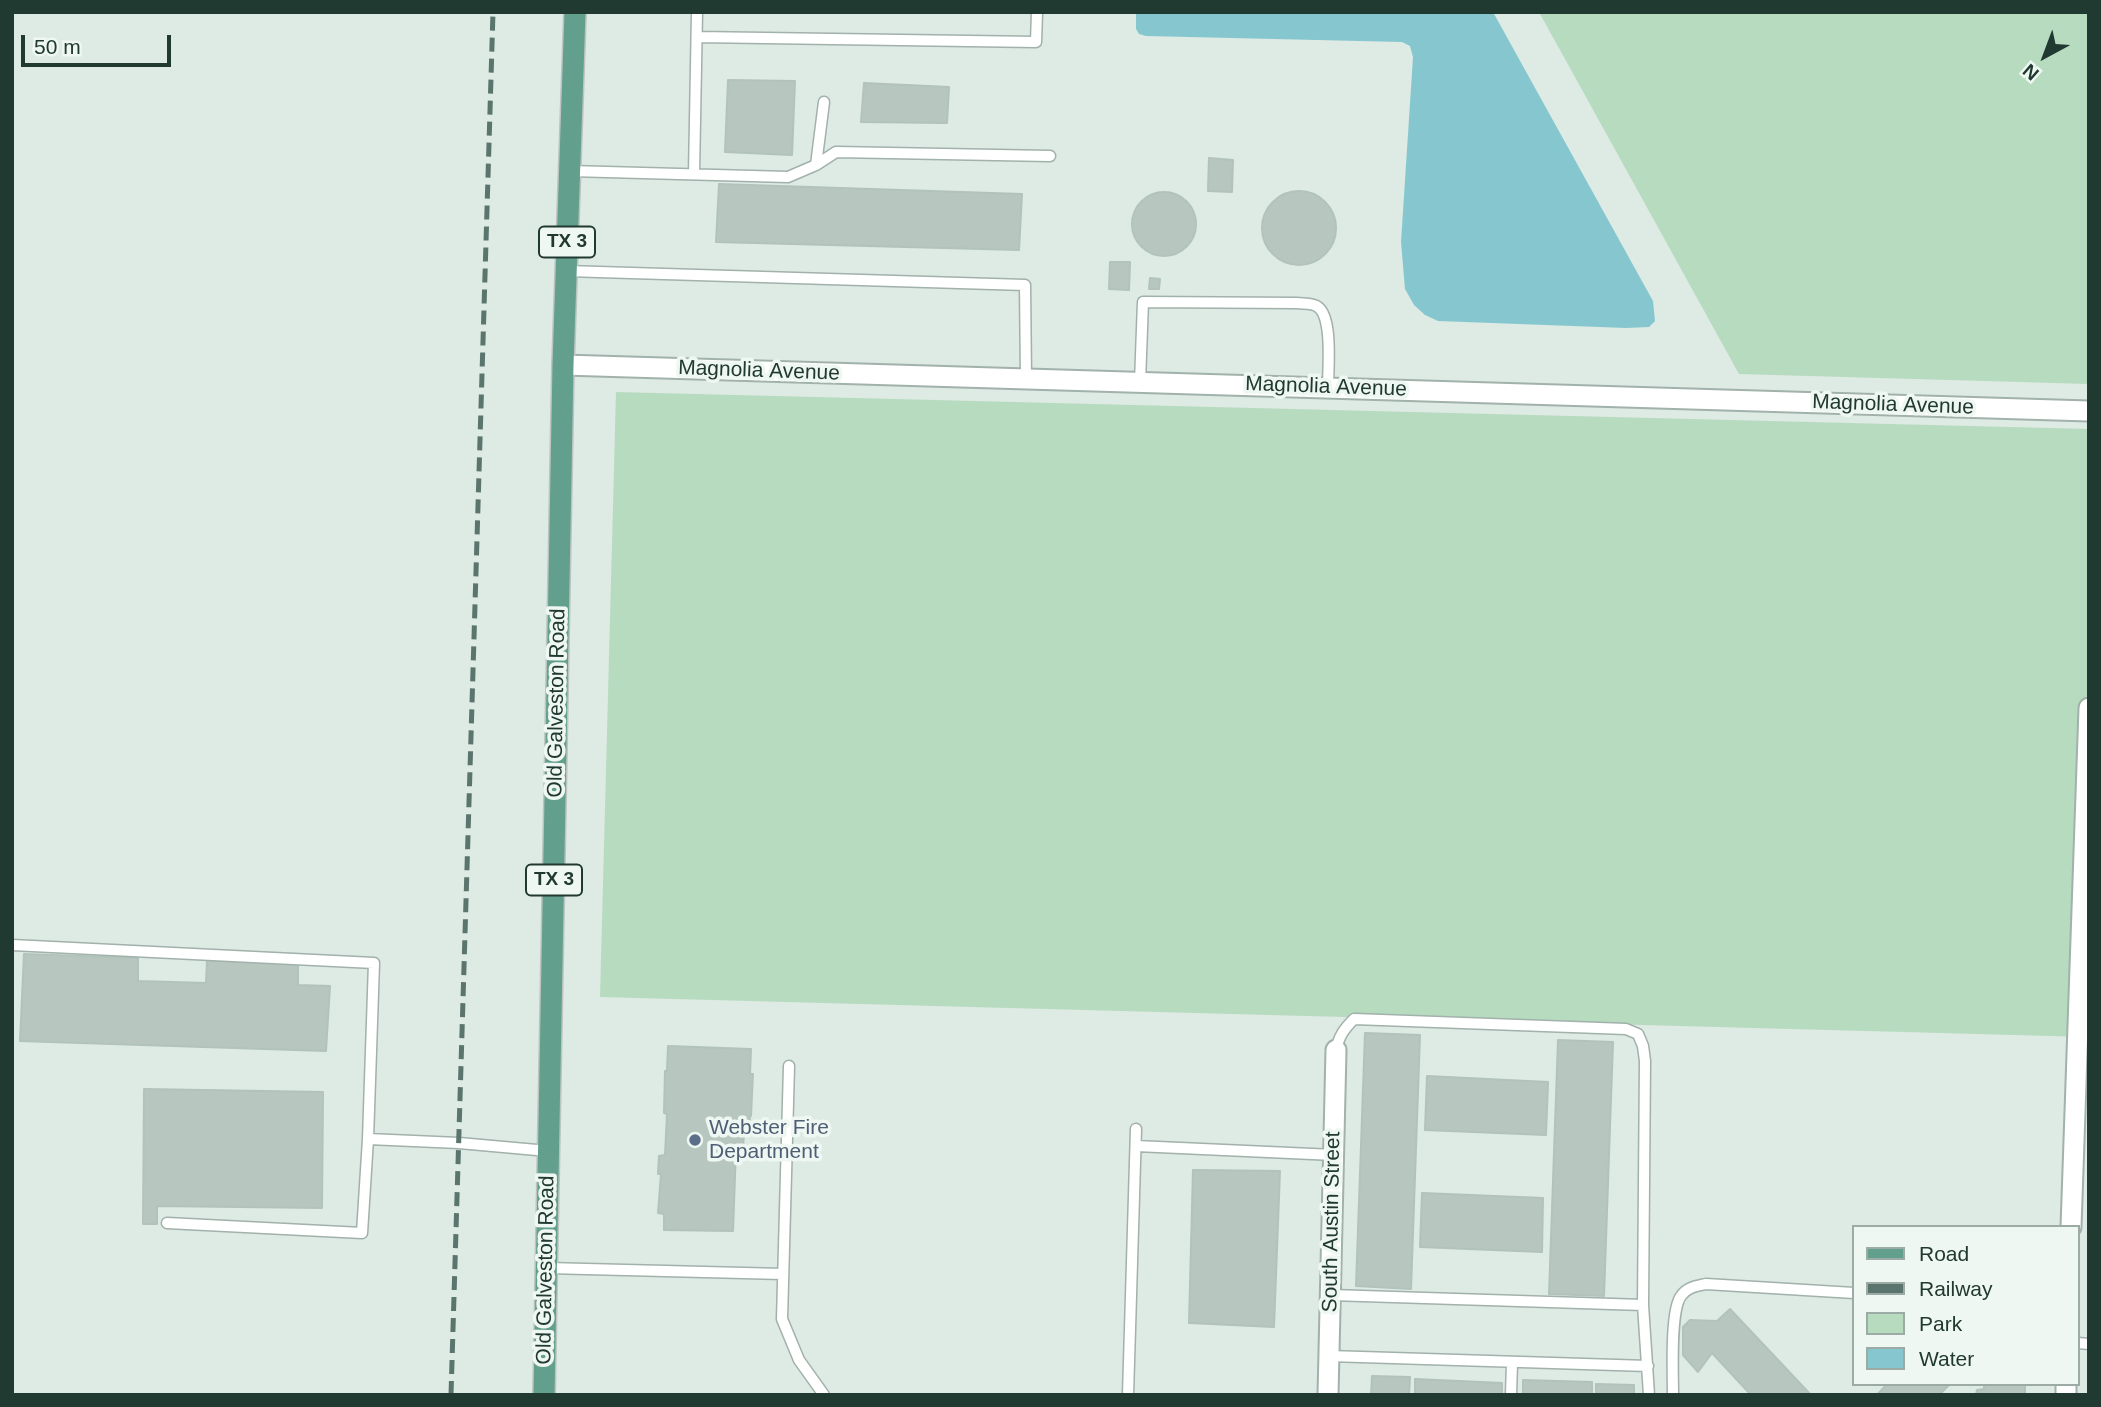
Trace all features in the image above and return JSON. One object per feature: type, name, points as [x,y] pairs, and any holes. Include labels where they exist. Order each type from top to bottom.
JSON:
[{"type":"main road","name":"Old Galveston Road","points":[[544,1395],[563,365],[575,12]]},
{"type":"street","name":"Magnolia Avenue","points":[[563,365],[2089,411]]},
{"type":"street","points":[[2071,1225],[2089,708]]},
{"type":"street","name":"South Austin Street","points":[[1328,1395],[1336,1050]]},
{"type":"lane","points":[[694,174],[697,12]]},
{"type":"lane","points":[[697,37],[1036,42],[1037,12]]},
{"type":"lane","points":[[816,165],[824,102]]},
{"type":"lane","points":[[570,171],[788,177],[816,165],[836,152],[1050,156]]},
{"type":"lane","points":[[566,271],[1026,285],[1026,379]]},
{"type":"lane","points":[[1140,382],[1143,302],[1297,303],[1316,305],[1323,313],[1327,324],[1328,387]]},
{"type":"lane","points":[[12,945],[374,963],[362,1233],[167,1223]]},
{"type":"lane","points":[[1336,1050],[1338,1038],[1354,1019],[1626,1029],[1638,1034],[1645,1061],[1643,1305],[1649,1395]]},
{"type":"lane","points":[[789,1066],[782,1319],[799,1360],[824,1395]]},
{"type":"lane","points":[[1128,1395],[1136,1129]]},
{"type":"lane","points":[[368,1139],[549,1151]]},
{"type":"lane","points":[[1136,1146],[1334,1155]]},
{"type":"lane","points":[[547,1268],[783,1274]]},
{"type":"lane","points":[[1673,1395],[1675,1311],[1681,1296],[1691,1288],[1706,1284],[1853,1293]]},
{"type":"lane","points":[[1331,1296],[1643,1305]]},
{"type":"lane","points":[[1329,1356],[1647,1366]]},
{"type":"lane","points":[[1511,1395],[1512,1363]]},
{"type":"green space","points":[[1539,12],[2089,12],[2089,384],[1739,374]]},
{"type":"green space","points":[[616,392],[2089,429],[2089,1037],[600,997]]},
{"type":"water","points":[[1136,12],[1493,12],[1653,301],[1655,321],[1649,327],[1626,328],[1438,321],[1425,315],[1414,305],[1405,289],[1401,242],[1413,57],[1410,46],[1402,42],[1146,36],[1139,34],[1136,29]]},
{"type":"building","points":[[728,80],[795,81],[792,155],[725,152]]},
{"type":"building","points":[[864,83],[949,87],[947,123],[861,122]]},
{"type":"building","points":[[1209,158],[1233,160],[1232,192],[1208,191]]},
{"type":"building","points":[[719,184],[1022,194],[1019,250],[716,242]]},
{"type":"building","points":[[1292,191],[1306,191],[1320,197],[1330,207],[1336,228],[1330,249],[1320,259],[1306,265],[1292,265],[1278,259],[1268,249],[1262,235],[1262,221],[1268,207],[1278,197]]},
{"type":"building","points":[[1164,192],[1182,198],[1190,206],[1196,224],[1190,242],[1182,250],[1164,256],[1146,250],[1138,242],[1132,224],[1138,206],[1146,198]]},
{"type":"building","points":[[1110,262],[1130,262],[1129,290],[1109,289]]},
{"type":"building","points":[[1150,278],[1160,279],[1159,289],[1149,289]]},
{"type":"building","points":[[24,954],[138,958],[138,981],[206,983],[207,960],[298,964],[298,985],[330,986],[326,1051],[20,1041]]},
{"type":"building","points":[[1365,1033],[1420,1035],[1411,1289],[1356,1286]]},
{"type":"building","points":[[1558,1040],[1613,1042],[1604,1296],[1549,1294]]},
{"type":"building","points":[[668,1046],[751,1049],[751,1116],[749,1134],[744,1133],[743,1149],[736,1149],[733,1231],[664,1230],[664,1214],[658,1213],[661,1174],[658,1174],[659,1156],[665,1155],[665,1071]]},
{"type":"building","points":[[1427,1076],[1548,1082],[1546,1135],[1425,1130]]},
{"type":"building","points":[[144,1089],[323,1092],[322,1208],[157,1206],[157,1224],[143,1224]]},
{"type":"building","points":[[1193,1170],[1280,1171],[1274,1327],[1189,1323]]},
{"type":"building","points":[[1422,1193],[1543,1198],[1542,1252],[1420,1247]]},
{"type":"building","points":[[1730,1309],[1811,1395],[1751,1395],[1712,1353],[1698,1372],[1683,1355],[1683,1327],[1690,1320],[1717,1321]]},
{"type":"building","points":[[1372,1376],[1410,1377],[1409,1395],[1371,1395]]},
{"type":"building","points":[[1415,1379],[1502,1383],[1502,1395],[1415,1395]]},
{"type":"building","points":[[1523,1380],[1592,1382],[1592,1395],[1523,1395]]},
{"type":"building","points":[[1596,1384],[1634,1385],[1634,1395],[1596,1395]]},
{"type":"building","points":[[1885,1386],[1948,1386],[1939,1395],[1877,1395]]},
{"type":"building","points":[[1984,1386],[2025,1386],[2025,1395],[1976,1395],[1977,1390],[1984,1389]]},
{"type":"railway","points":[[451,1395],[493,12]]},
{"type":"place","name":"Webster Fire Department","points":[[695,1140]]}]
